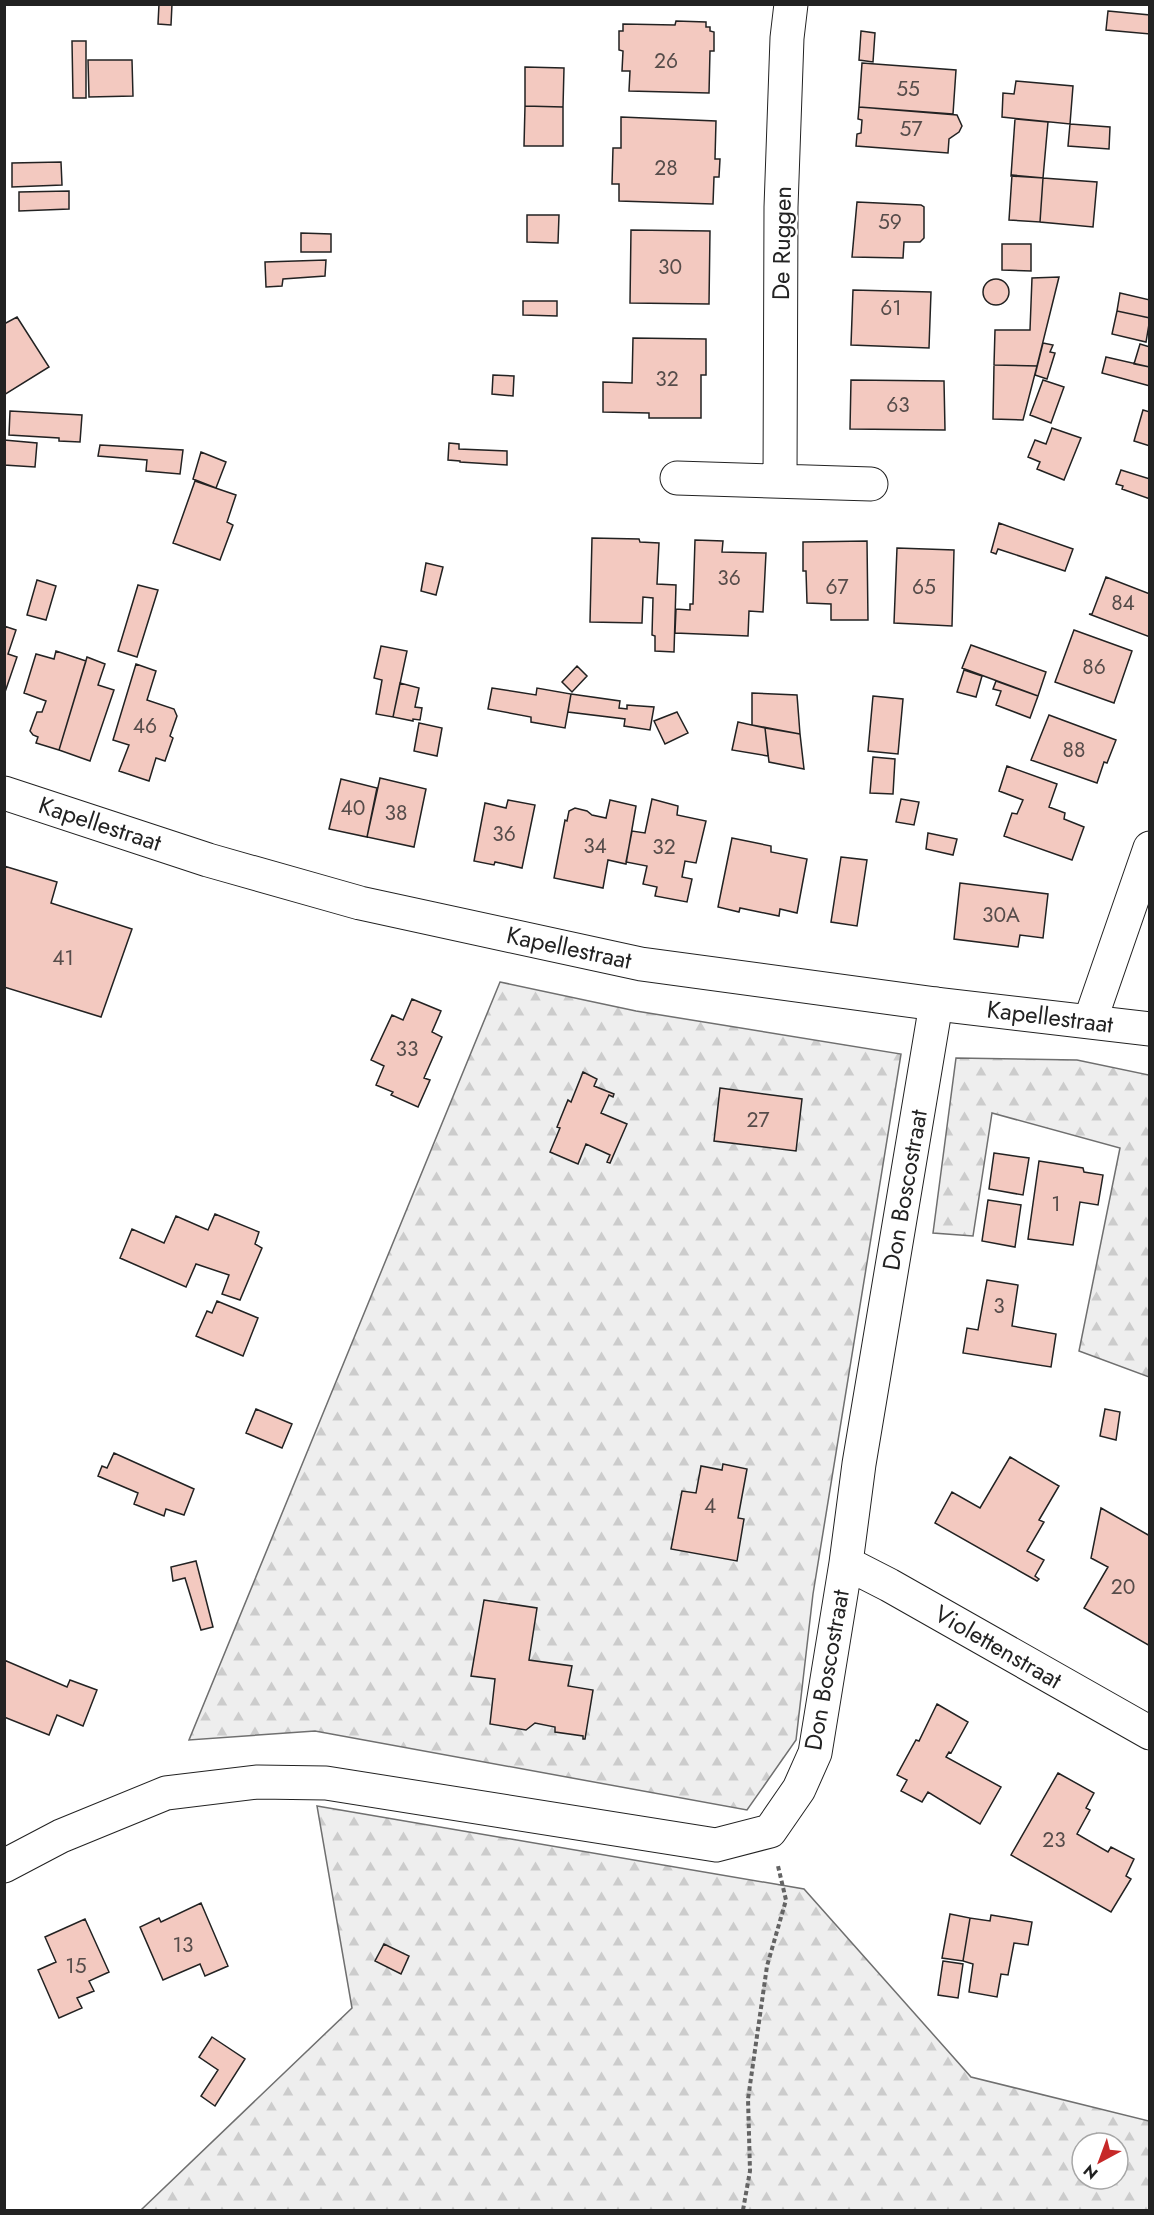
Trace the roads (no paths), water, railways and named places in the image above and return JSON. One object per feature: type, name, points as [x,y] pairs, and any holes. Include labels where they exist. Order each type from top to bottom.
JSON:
[{"type":"street","name":"De Ruggen","points":[[780,481],[781,207],[787,38],[791,4]]},
{"type":"street","points":[[677,478],[871,484]]},
{"type":"street","name":"Kapellestraat","points":[[4,794],[208,860],[360,903],[641,964],[936,1004],[1149,1029]]},
{"type":"street","points":[[1090,1021],[1149,848]]},
{"type":"street","name":"Don Boscostraat","points":[[4,1866],[61,1836],[166,1793],[258,1782],[326,1783],[716,1845],[770,1831],[799,1789],[815,1753],[846,1563],[859,1464],[936,1004]]},
{"type":"street","name":"Violettenstraat","points":[[846,1563],[889,1585],[1149,1733]]}]
